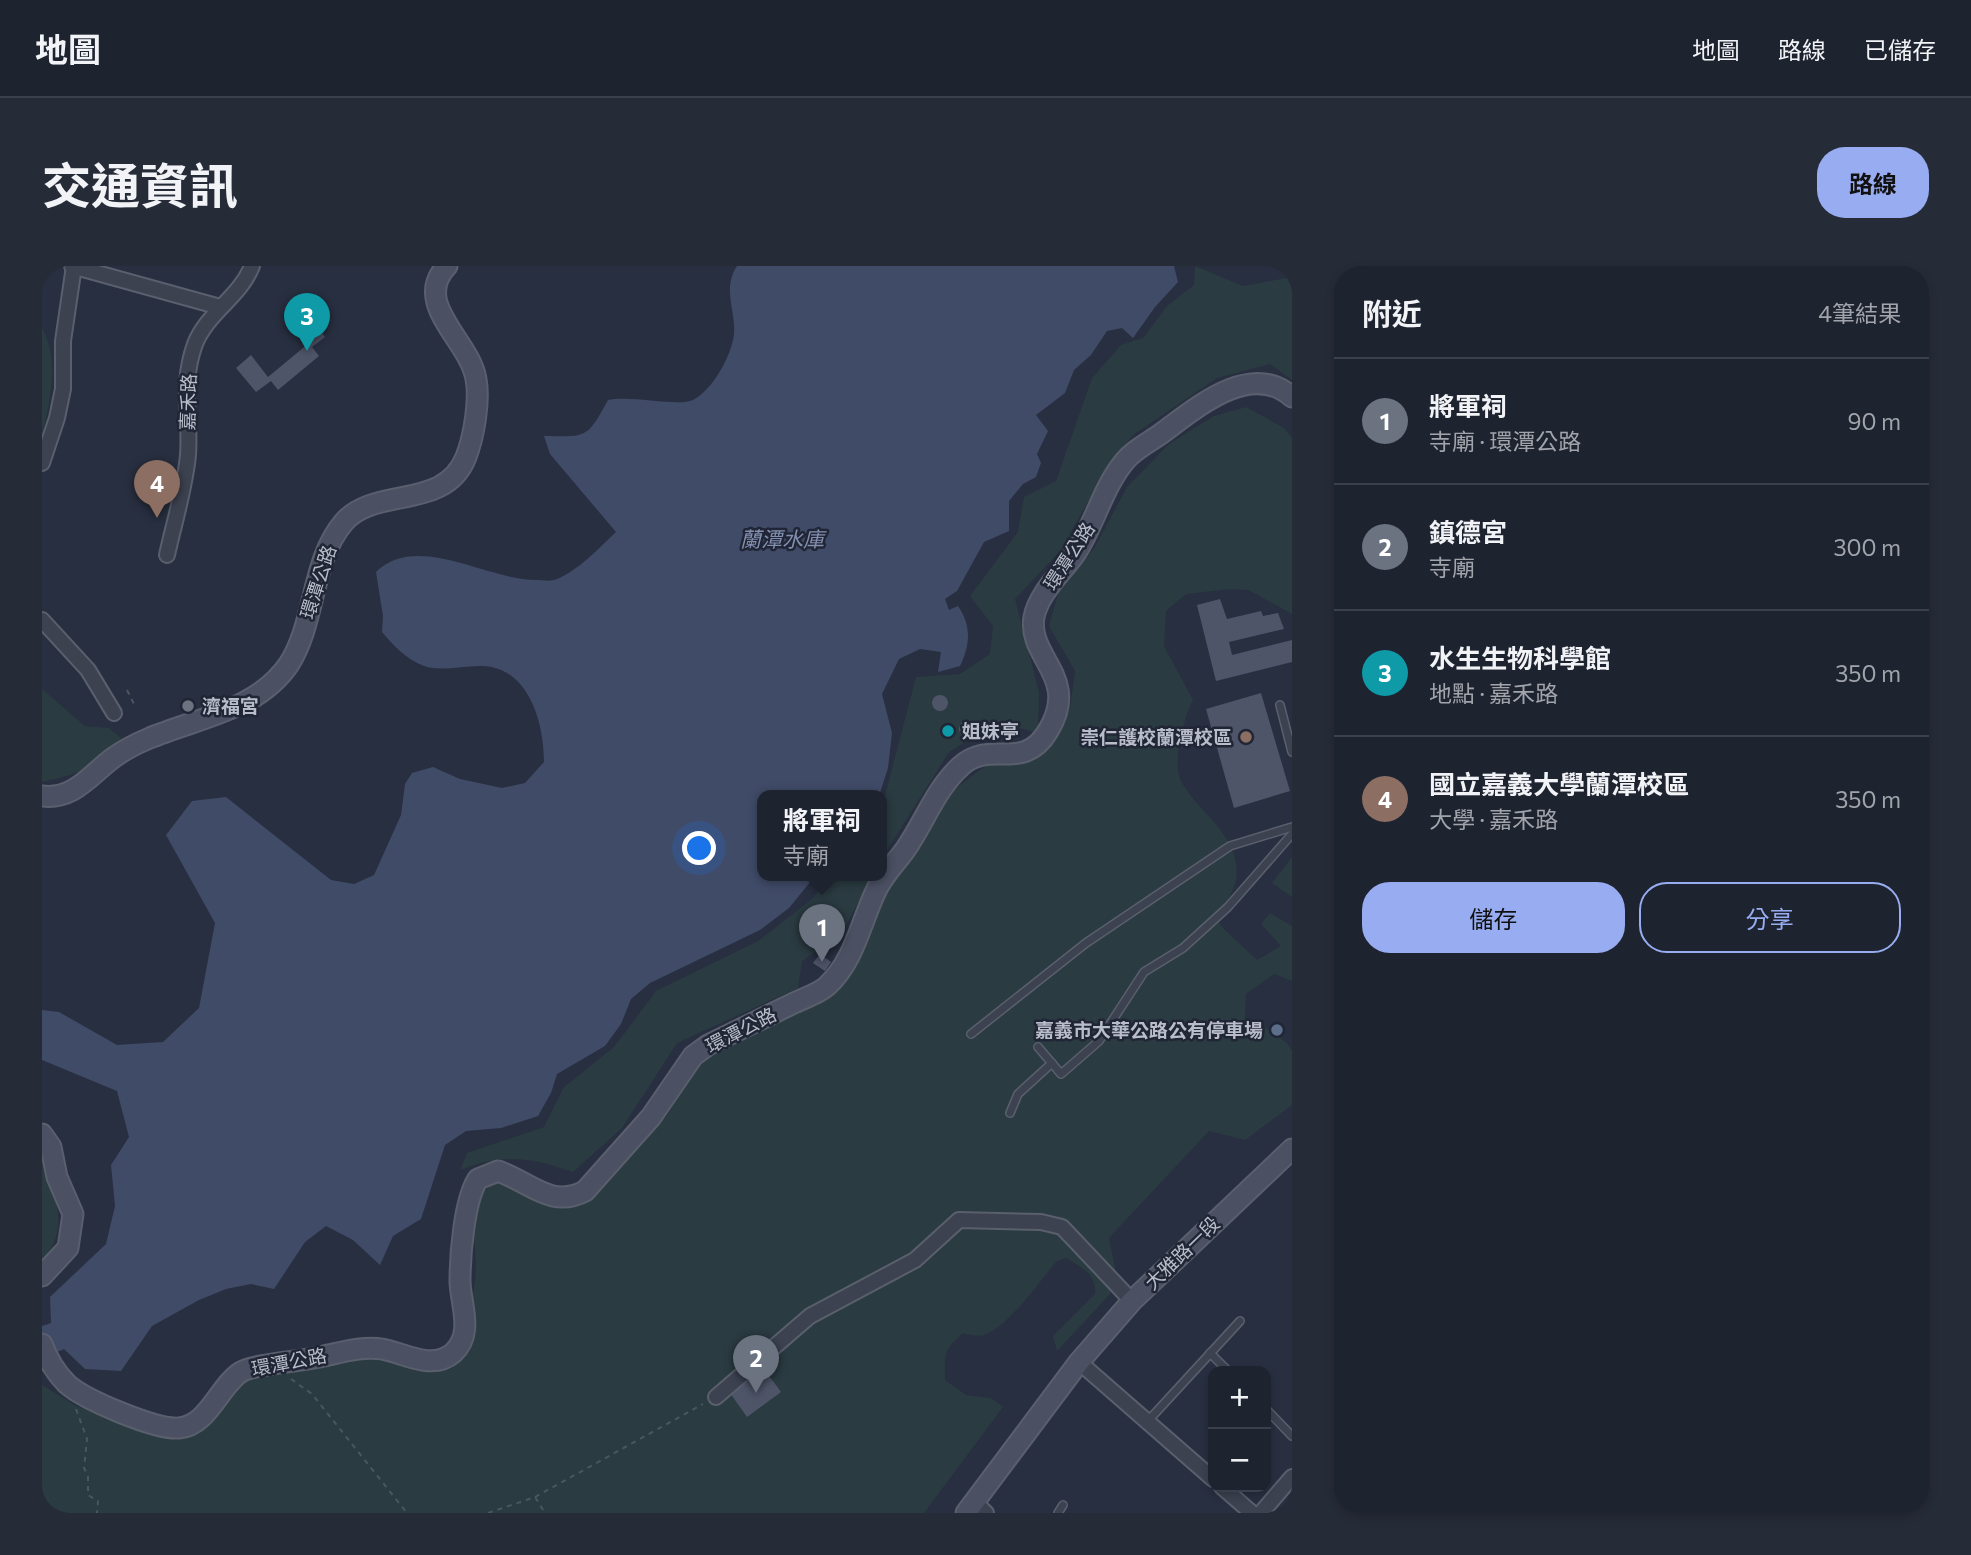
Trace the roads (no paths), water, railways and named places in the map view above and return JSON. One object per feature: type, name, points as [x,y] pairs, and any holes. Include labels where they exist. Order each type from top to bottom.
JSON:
[{"type":"street","points":[[42,463],[57,418],[63,389],[62,341],[73,266],[94,269],[220,307]]},
{"type":"street","name":"嘉禾路","points":[[167,555],[188,455],[187,373],[197,340],[220,307],[235,295],[252,266]]},
{"type":"street","name":"環潭公路","points":[[42,796],[61,796],[76,790],[132,745],[150,735],[233,708],[272,683],[289,664],[300,641],[334,534],[347,518],[382,503],[436,489],[458,469],[469,442],[477,396],[476,377],[463,345],[436,303],[434,291],[441,272],[447,266]]},
{"type":"street","name":"環潭公路","points":[[887,872],[905,850],[961,766],[975,756],[1016,756],[1028,752],[1048,732],[1056,715],[1060,696],[1056,679],[1033,628],[1034,616],[1039,602],[1083,542],[1113,477],[1126,459],[1207,400],[1226,391],[1258,383],[1275,385],[1292,397]]},
{"type":"street","points":[[42,620],[88,670],[114,713]]},
{"type":"street","name":"環潭公路","points":[[42,1344],[53,1369],[69,1386],[147,1424],[181,1429],[196,1421],[242,1371],[356,1348],[382,1349],[413,1359],[434,1361],[452,1354],[463,1338],[466,1312],[460,1283],[469,1199],[478,1179],[498,1171],[553,1198],[572,1198],[585,1191],[651,1117],[693,1056],[708,1045],[825,988],[841,971],[852,952],[881,881]]},
{"type":"street","points":[[42,1135],[51,1147],[57,1177],[73,1214],[68,1248],[42,1276]]},
{"type":"street","name":"大雅路一段","points":[[975,1509],[1079,1362],[1132,1301],[1292,1149]]},
{"type":"street","points":[[716,1397],[810,1315],[915,1260],[959,1220],[1041,1222],[1062,1227],[1132,1301]]},
{"type":"street","points":[[1079,1362],[1208,1475]]},
{"type":"street","points":[[1261,1513],[1292,1477]]},
{"type":"street","points":[[1228,1492],[1252,1513]]},
{"type":"lane","points":[[1280,705],[1292,752]]},
{"type":"lane","points":[[971,1034],[1086,943],[1230,846],[1292,827]]},
{"type":"lane","points":[[1038,1047],[1061,1074],[1100,1041],[1144,972],[1183,948],[1228,907],[1292,834]]},
{"type":"lane","points":[[1010,1113],[1018,1094],[1052,1063]]},
{"type":"lane","points":[[1147,1422],[1240,1321]]},
{"type":"lane","points":[[1210,1353],[1223,1366]]},
{"type":"lane","points":[[1271,1414],[1292,1436]]},
{"type":"lane","points":[[1058,1513],[1063,1505]]},
{"type":"water","name":"蘭潭水庫","points":[[737,266],[1174,266],[1178,282],[1155,307],[1133,338],[1122,328],[1107,331],[1091,355],[1074,370],[1065,393],[1036,415],[1048,431],[1037,454],[1041,463],[1036,477],[1023,484],[1009,501],[1009,531],[984,542],[957,591],[945,599],[949,610],[958,606],[966,621],[966,651],[960,666],[938,672],[941,652],[920,649],[899,659],[882,694],[892,733],[888,768],[881,790],[757,790],[757,881],[811,881],[789,908],[760,930],[650,983],[631,999],[621,1024],[605,1046],[557,1074],[551,1093],[538,1116],[501,1128],[466,1131],[445,1145],[421,1219],[393,1236],[380,1265],[353,1240],[326,1226],[305,1242],[274,1289],[251,1284],[226,1289],[199,1300],[152,1326],[121,1371],[85,1369],[64,1349],[42,1359],[42,1326],[51,1323],[50,1297],[106,1244],[115,1206],[111,1165],[129,1137],[117,1091],[42,1060],[42,1010],[59,1012],[117,1045],[163,1042],[199,1008],[215,923],[166,835],[192,801],[226,797],[331,880],[354,884],[374,875],[401,815],[405,784],[412,773],[433,767],[460,779],[502,788],[525,783],[544,762],[537,716],[523,687],[499,669],[483,666],[431,668],[406,656],[382,632],[383,616],[376,572],[393,561],[411,556],[431,557],[516,578],[549,581],[565,575],[588,558],[616,532],[550,454],[544,436],[585,433],[608,400],[686,402],[707,389],[720,371],[734,334],[730,291]]},
{"type":"place","name":"水生生物科學館","points":[[307,351]]},
{"type":"place","name":"國立嘉義大學蘭潭校區","points":[[157,518]]},
{"type":"place","name":"濟福宮","points":[[188,706]]},
{"type":"place","name":"姐妹亭","points":[[948,731]]},
{"type":"place","name":"崇仁護校蘭潭校區","points":[[1246,737]]},
{"type":"place","name":"將軍祠","points":[[822,962]]},
{"type":"place","name":"嘉義市大華公路公有停車場","points":[[1277,1030]]},
{"type":"place","name":"鎮德宮","points":[[756,1393]]}]
